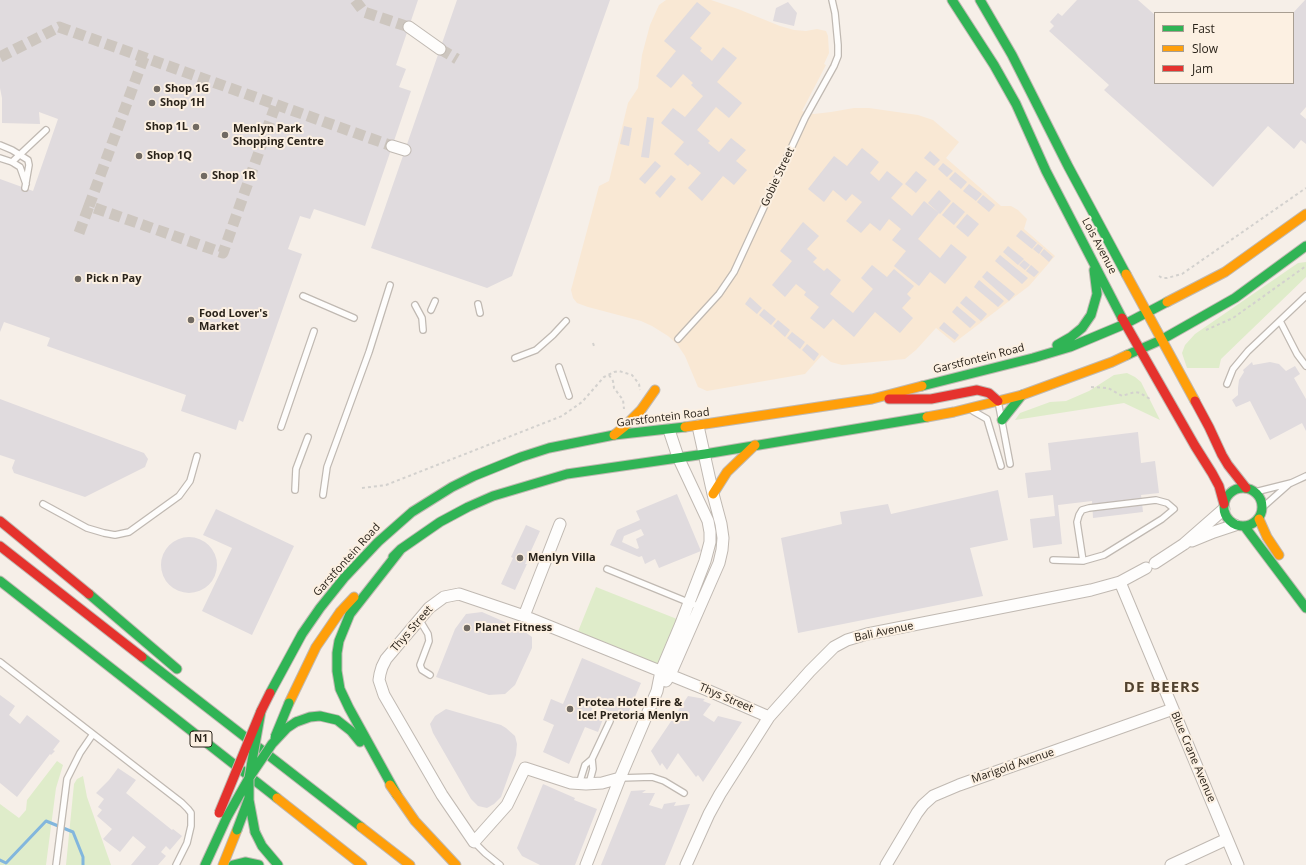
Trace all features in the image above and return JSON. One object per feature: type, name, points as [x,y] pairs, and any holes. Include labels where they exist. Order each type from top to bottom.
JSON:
[{"type":"main road","points":[[942,0],[967,21]]},
{"type":"main road","name":"Lois Avenue","points":[[952,0],[967,21],[1016,104],[1046,171],[1125,324],[1219,486],[1224,506]]},
{"type":"main road","name":"Lois Avenue","points":[[980,0],[1012,55],[1068,166],[1209,427],[1222,455],[1246,488]]},
{"type":"main road","name":"Garstfontein Road","points":[[199,865],[223,815],[261,711],[302,634],[344,578],[378,542],[412,512],[474,476],[521,457],[549,448],[614,435],[670,430],[872,399],[1034,358],[1070,347],[1125,324],[1225,272],[1306,214]]},
{"type":"main road","points":[[223,865],[289,703],[316,647],[340,612],[370,579],[402,549],[440,522],[493,496],[566,474],[705,454],[968,409],[1022,395],[1092,370],[1162,340],[1235,298],[1306,246]]},
{"type":"main road","points":[[1034,358],[1071,337],[1082,328],[1091,315],[1097,294],[1092,258]]},
{"type":"main road","points":[[614,435],[641,410],[655,390]]},
{"type":"main road","points":[[872,399],[926,400],[978,390],[989,393],[998,401]]},
{"type":"main road","points":[[1002,420],[1022,395]]},
{"type":"main road","points":[[713,494],[727,472],[755,445]]},
{"type":"main road","points":[[1240,526],[1250,526],[1259,519],[1263,507],[1259,496],[1255,492],[1246,488],[1234,490],[1226,498],[1224,506],[1228,519],[1240,526],[1283,567],[1296,584],[1304,605]]},
{"type":"main road","points":[[1259,519],[1283,567]]},
{"type":"main road","points":[[0,521],[116,616],[185,676]]},
{"type":"main road","name":"N1","points":[[0,546],[410,865]]},
{"type":"main road","points":[[397,794],[340,689],[337,671],[337,652],[339,641],[350,614],[402,549]]},
{"type":"main road","name":"N1","points":[[0,581],[362,865]]},
{"type":"main road","points":[[0,590],[40,612]]},
{"type":"main road","points":[[195,686],[229,725]]},
{"type":"main road","points":[[261,711],[256,730],[249,778],[249,800],[255,832],[262,846],[278,865]]},
{"type":"main road","points":[[205,865],[223,815],[272,744],[287,728],[296,722],[310,717],[320,716],[337,720],[351,731],[415,821],[456,865]]},
{"type":"main road","points":[[233,865],[245,862],[259,865]]},
{"type":"street","points":[[409,28],[440,49]]},
{"type":"street","points":[[392,146],[405,150]]},
{"type":"street","points":[[586,865],[620,778],[657,691],[700,607],[719,563],[723,544],[721,524],[698,426]]},
{"type":"street","points":[[666,673],[689,602],[708,551],[710,532],[708,521],[678,457],[670,430]]},
{"type":"street","name":"Bali Avenue","points":[[686,865],[709,814],[720,794],[769,717],[834,646],[867,634],[1091,590],[1120,582],[1151,566],[1191,540],[1224,506]]},
{"type":"street","points":[[524,616],[560,524]]},
{"type":"street","name":"Bali Avenue","points":[[1191,540],[1214,532],[1240,526]]},
{"type":"street","name":"Blue Crane Avenue","points":[[1120,582],[1238,865]]},
{"type":"street","name":"Thys Street","points":[[474,842],[442,795],[380,686],[380,674],[386,660],[429,608],[444,597],[460,594],[524,616],[666,673],[769,717]]},
{"type":"street","name":"Marigold Avenue","points":[[886,865],[923,805],[933,796],[959,785],[1173,709]]},
{"type":"street","points":[[474,842],[507,805],[525,768],[571,783],[602,783],[620,778]]},
{"type":"street","points":[[1171,865],[1228,839]]},
{"type":"lane","name":"Gobie Street","points":[[678,339],[719,294],[734,272],[805,118],[834,66],[838,56],[838,45],[835,13],[832,0]]},
{"type":"lane","points":[[12,162],[46,130]]},
{"type":"lane","points":[[0,145],[21,154],[28,160],[29,165],[26,186],[20,167],[12,162],[0,158]]},
{"type":"lane","points":[[1281,264],[1297,256],[1301,256]]},
{"type":"lane","points":[[322,495],[327,467],[369,352],[390,285]]},
{"type":"lane","points":[[303,296],[354,318]]},
{"type":"lane","points":[[1227,384],[1233,369],[1240,360],[1306,296]]},
{"type":"lane","points":[[431,310],[435,301]]},
{"type":"lane","points":[[478,304],[480,313]]},
{"type":"lane","points":[[415,305],[422,318],[423,330]]},
{"type":"lane","points":[[515,358],[536,350],[566,321]]},
{"type":"lane","points":[[1280,321],[1306,366]]},
{"type":"lane","points":[[282,427],[314,331]]},
{"type":"lane","points":[[559,368],[569,396]]},
{"type":"lane","points":[[998,401],[1010,464]]},
{"type":"lane","points":[[968,409],[988,419],[1001,466]]},
{"type":"lane","points":[[294,490],[296,469],[308,437]]},
{"type":"lane","points":[[43,504],[104,533],[115,534],[129,532],[179,496],[190,481],[197,456]]},
{"type":"lane","points":[[1255,492],[1291,482],[1306,476]]},
{"type":"lane","points":[[1263,507],[1291,482]]},
{"type":"lane","points":[[1053,560],[1083,561],[1104,555],[1162,519],[1174,509],[1167,503],[1156,500],[1082,510],[1077,522],[1083,561]]},
{"type":"lane","points":[[608,569],[700,607]]},
{"type":"lane","points":[[420,619],[428,634],[429,641],[420,665],[422,670],[430,675]]},
{"type":"lane","points":[[0,662],[182,803],[191,813],[191,826],[187,843],[176,865]]},
{"type":"lane","points":[[584,784],[585,765],[592,759],[610,722]]},
{"type":"lane","points":[[56,865],[62,829],[66,786],[71,770],[92,734]]},
{"type":"lane","points":[[584,784],[594,769],[592,759]]},
{"type":"lane","points":[[620,778],[652,778],[664,781],[684,793]]},
{"type":"lane","points":[[474,842],[485,854],[500,865]]},
{"type":"path","points":[[1159,276],[1162,278],[1167,278],[1182,274],[1306,188]]},
{"type":"path","points":[[362,488],[386,485],[562,416],[582,402],[604,377],[620,371],[632,375],[639,384],[640,391]]},
{"type":"path","points":[[609,375],[614,388],[623,400],[624,411],[630,411]]},
{"type":"path","points":[[1091,387],[1108,388],[1122,396],[1135,392],[1140,393],[1150,399]]},
{"type":"shaded area","points":[[666,0],[711,0],[794,30],[806,31],[817,29],[826,31],[828,36],[829,53],[824,64],[826,65],[802,111],[814,114],[854,108],[869,108],[918,115],[933,120],[959,142],[946,158],[1001,206],[1011,206],[1018,210],[1027,219],[1024,229],[1055,256],[1029,286],[954,343],[936,328],[916,350],[905,359],[842,365],[831,362],[822,355],[805,374],[707,391],[698,387],[685,356],[677,344],[668,336],[641,321],[577,303],[573,298],[571,290],[599,186],[609,181],[628,103],[638,88],[642,55],[650,25],[659,5]]},
{"type":"green space","points":[[1306,262],[1306,277],[1221,359],[1219,368],[1187,368],[1182,353],[1185,345],[1195,334],[1298,263]]},
{"type":"green space","points":[[1127,373],[1141,382],[1160,420],[1124,403],[1015,420],[1020,413],[1050,402],[1066,401],[1089,391],[1114,375]]},
{"type":"green space","points":[[596,587],[682,621],[658,666],[577,634]]},
{"type":"green space","points":[[57,761],[63,765],[56,788],[46,865],[0,865],[0,804],[19,818],[26,810],[27,800]]},
{"type":"green space","points":[[83,776],[87,797],[111,865],[66,865],[74,784],[77,779]]},
{"type":"building","name":"Menlyn Park Shopping Centre","points":[[0,0],[418,0],[396,65],[406,69],[399,87],[411,91],[365,226],[314,209],[310,219],[300,216],[288,249],[302,254],[243,422],[239,420],[236,430],[181,411],[186,395],[47,346],[50,338],[4,322],[0,332],[0,179],[33,191],[58,119],[39,112],[40,124],[2,123],[2,98],[0,88]]},
{"type":"building","points":[[457,0],[610,0],[512,276],[487,288],[371,248]]},
{"type":"building","points":[[1077,0],[1138,0],[1154,14],[1154,84],[1294,84],[1294,12],[1306,0],[1306,107],[1300,114],[1306,119],[1306,144],[1301,140],[1294,149],[1268,126],[1213,187],[1104,90],[1109,85],[1049,31],[1054,26],[1050,22],[1058,13],[1062,16]]},
{"type":"building","points":[[697,2],[711,13],[690,38],[702,48],[700,51],[712,61],[723,47],[737,58],[717,82],[742,103],[729,118],[716,107],[697,130],[710,141],[708,143],[719,152],[731,138],[746,150],[736,161],[747,170],[734,185],[723,176],[702,201],[688,188],[701,173],[690,164],[688,166],[674,154],[684,142],[661,123],[673,108],[685,117],[703,96],[691,85],[693,83],[683,74],[671,88],[656,76],[676,51],[664,41]]},
{"type":"building","points":[[788,2],[797,13],[794,26],[773,21],[776,8]]},
{"type":"building","points":[[647,117],[654,118],[649,158],[641,157]]},
{"type":"building","points":[[624,126],[632,128],[629,146],[620,144]]},
{"type":"building","points":[[862,148],[879,162],[870,173],[879,181],[887,171],[903,184],[891,198],[912,216],[924,201],[939,213],[918,239],[940,258],[951,244],[967,257],[945,284],[930,272],[919,286],[894,266],[906,251],[892,240],[901,229],[889,219],[880,231],[870,223],[861,233],[846,221],[862,202],[852,194],[846,201],[833,190],[824,202],[808,189],[834,156],[847,166]]},
{"type":"building","points":[[930,151],[940,160],[934,166],[924,158]]},
{"type":"building","points":[[655,161],[661,166],[645,184],[639,179]]},
{"type":"building","points":[[943,163],[953,171],[947,177],[938,169]]},
{"type":"building","points":[[916,171],[927,180],[916,193],[905,184]]},
{"type":"building","points":[[955,172],[967,182],[961,189],[949,179]]},
{"type":"building","points":[[671,175],[676,179],[660,198],[655,193]]},
{"type":"building","points":[[969,184],[982,194],[976,201],[963,191]]},
{"type":"building","points":[[939,190],[951,201],[940,214],[928,203]]},
{"type":"building","points":[[983,195],[995,205],[989,212],[977,202]]},
{"type":"building","points":[[953,202],[965,212],[954,225],[942,215]]},
{"type":"building","points":[[967,214],[979,224],[968,237],[956,227]]},
{"type":"building","points":[[803,222],[819,236],[807,249],[817,258],[813,262],[824,271],[827,268],[841,280],[830,294],[853,313],[873,289],[861,278],[872,265],[887,277],[894,269],[914,286],[907,294],[911,298],[902,308],[913,318],[900,333],[875,312],[854,337],[833,319],[824,329],[810,318],[819,307],[804,295],[806,292],[796,284],[785,297],[772,285],[792,261],[780,251]]},
{"type":"building","points":[[1021,230],[1037,243],[1032,249],[1016,236]]},
{"type":"building","points":[[1038,244],[1043,248],[1039,254],[1033,249]]},
{"type":"building","points":[[1008,246],[1024,259],[1018,265],[1003,252]]},
{"type":"building","points":[[1044,249],[1053,257],[1049,262],[1040,254]]},
{"type":"building","points":[[1000,255],[1028,278],[1022,284],[995,261]]},
{"type":"building","points":[[1024,260],[1030,265],[1025,270],[1019,265]]},
{"type":"building","points":[[1031,265],[1039,272],[1034,277],[1026,271]]},
{"type":"building","points":[[987,271],[1015,294],[1009,301],[982,277]]},
{"type":"building","points":[[979,280],[1004,301],[998,307],[974,287]]},
{"type":"building","points":[[966,296],[987,314],[981,321],[960,303]]},
{"type":"building","points":[[750,297],[762,308],[757,314],[745,304]]},
{"type":"building","points":[[957,306],[976,322],[970,328],[952,312]]},
{"type":"building","points":[[764,309],[776,319],[771,325],[759,315]]},
{"type":"building","points":[[778,320],[790,330],[785,337],[773,326]]},
{"type":"building","points":[[944,322],[959,335],[955,340],[939,328]]},
{"type":"building","points":[[792,332],[805,342],[800,349],[787,338]]},
{"type":"building","points":[[807,344],[819,354],[814,361],[802,350]]},
{"type":"building","points":[[1252,362],[1253,365],[1270,362],[1279,364],[1286,371],[1295,366],[1300,374],[1294,378],[1306,399],[1306,431],[1302,423],[1270,440],[1250,401],[1236,407],[1232,400],[1238,395],[1239,380],[1244,372],[1243,370]]},
{"type":"building","points":[[0,399],[144,453],[148,459],[145,467],[85,497],[14,473],[12,468],[15,460],[0,455]]},
{"type":"building","points":[[1138,432],[1141,463],[1155,461],[1159,493],[1141,495],[1143,512],[1093,518],[1092,501],[1058,505],[1062,544],[1033,548],[1030,519],[1055,516],[1053,495],[1028,498],[1025,473],[1051,470],[1048,443]]},
{"type":"building","points":[[998,490],[1008,540],[970,548],[983,596],[798,633],[781,538],[842,524],[840,512],[888,504],[891,514]]},
{"type":"building","points":[[677,494],[701,551],[659,568],[655,559],[645,564],[642,556],[639,557],[610,545],[617,530],[640,520],[636,511]],"holes":[[[641,529],[644,535],[636,539],[639,548],[637,549],[622,542],[624,536]]]},
{"type":"building","points":[[216,509],[294,546],[252,635],[202,611],[232,548],[203,535]]},
{"type":"building","name":"Menlyn Villa","points":[[526,525],[540,531],[515,590],[501,584],[513,558],[511,557]]},
{"type":"building","points":[[189,537],[200,539],[209,545],[215,554],[217,565],[215,576],[209,585],[200,591],[189,593],[178,591],[169,585],[163,576],[161,565],[163,554],[169,545],[178,539]]},
{"type":"building","points":[[482,612],[521,629],[532,637],[532,648],[515,685],[505,694],[489,695],[436,677],[455,629],[466,614]]},
{"type":"building","name":"Protea Hotel Fire & Ice! Pretoria Menlyn","points":[[582,658],[641,683],[626,718],[594,705],[590,713],[603,719],[598,732],[585,727],[569,764],[543,752],[554,725],[543,720],[551,699],[563,704]]},
{"type":"building","points":[[0,695],[15,706],[9,715],[20,724],[27,715],[60,741],[53,750],[55,751],[51,755],[50,754],[17,797],[0,783]]},
{"type":"building","points":[[688,696],[705,699],[703,701],[711,704],[703,715],[714,722],[718,716],[742,722],[703,782],[698,775],[696,777],[678,753],[667,770],[662,763],[660,766],[651,751]]},
{"type":"building","points":[[446,709],[501,725],[515,736],[517,744],[516,755],[501,797],[487,808],[478,806],[471,799],[433,733],[430,724],[435,716]]},
{"type":"building","points":[[118,768],[136,780],[126,793],[172,830],[173,829],[182,836],[170,850],[166,846],[161,852],[166,856],[158,865],[131,865],[146,847],[133,836],[120,852],[103,839],[112,829],[97,816],[102,810],[98,807],[104,799],[96,793]]},
{"type":"building","points":[[543,784],[575,798],[574,800],[597,809],[575,865],[540,865],[522,856],[517,848]]},
{"type":"building","points":[[646,790],[642,793],[655,793],[649,805],[662,809],[664,804],[676,802],[674,806],[690,804],[665,865],[601,865],[631,791]]},
{"type":"waterway","points":[[0,860],[6,863],[46,821],[73,832],[83,857],[83,865]]},
{"type":"tunnel","points":[[355,0],[364,12],[409,27]]},
{"type":"tunnel","points":[[0,57],[59,27],[392,146]]},
{"type":"tunnel","points":[[440,49],[457,59]]},
{"type":"tunnel","points":[[144,57],[89,206],[223,253],[276,104]]},
{"type":"tunnel","points":[[79,233],[89,206]]},
{"type":"traffic: fast","points":[[952,0],[994,65],[1016,104],[1046,171],[1122,318]]},
{"type":"traffic: fast","points":[[980,0],[1012,55],[1068,166],[1126,274]]},
{"type":"traffic: fast","points":[[1127,355],[1161,340],[1235,298],[1306,246]]},
{"type":"traffic: fast","points":[[1057,345],[1071,337],[1082,328],[1091,315],[1097,294],[1094,270]]},
{"type":"traffic: fast","points":[[922,386],[1033,358],[1070,347],[1125,324],[1167,302]]},
{"type":"traffic: fast","points":[[1002,420],[1022,395]]},
{"type":"traffic: fast","points":[[393,557],[401,549],[440,522],[468,507],[493,496],[567,474],[705,454],[927,417]]},
{"type":"traffic: fast","points":[[270,693],[302,634],[320,608],[344,578],[378,542],[412,512],[452,487],[474,476],[521,457],[549,448],[614,435],[685,427]]},
{"type":"traffic: fast","points":[[1239,488],[1247,488],[1257,493],[1261,500],[1262,507],[1261,514],[1257,521],[1247,526],[1239,526],[1229,521],[1227,518],[1224,511],[1224,503],[1229,493],[1232,491],[1239,488]]},
{"type":"traffic: fast","points":[[1245,527],[1306,608]]},
{"type":"traffic: fast","points":[[397,795],[340,689],[337,671],[337,653],[339,641],[350,614],[401,549]]},
{"type":"traffic: fast","points":[[0,581],[277,798]]},
{"type":"traffic: fast","points":[[89,594],[177,669]]},
{"type":"traffic: fast","points":[[142,657],[361,827]]},
{"type":"traffic: fast","points":[[275,737],[289,703]]},
{"type":"traffic: fast","points":[[255,832],[249,800],[249,778],[261,711]]},
{"type":"traffic: fast","points":[[296,722],[310,717],[320,716],[337,720],[351,731],[360,742]]},
{"type":"traffic: fast","points":[[227,817],[249,778],[272,744],[287,728],[296,722]]},
{"type":"traffic: fast","points":[[237,830],[249,798]]},
{"type":"traffic: fast","points":[[205,865],[227,817]]},
{"type":"traffic: fast","points":[[255,832],[262,846],[278,865]]},
{"type":"traffic: fast","points":[[233,865],[245,862],[259,865]]},
{"type":"traffic: slow","points":[[1167,302],[1225,272],[1306,214]]},
{"type":"traffic: slow","points":[[1126,274],[1195,401]]},
{"type":"traffic: slow","points":[[927,417],[954,412],[1022,395],[1112,362],[1127,355]]},
{"type":"traffic: slow","points":[[685,427],[872,399],[922,386]]},
{"type":"traffic: slow","points":[[614,435],[641,410],[655,390]]},
{"type":"traffic: slow","points":[[713,494],[727,472],[755,445]]},
{"type":"traffic: slow","points":[[1259,519],[1267,537],[1279,555]]},
{"type":"traffic: slow","points":[[289,703],[316,647],[340,612],[354,597]]},
{"type":"traffic: slow","points":[[390,785],[415,821],[456,865]]},
{"type":"traffic: slow","points":[[277,798],[362,865]]},
{"type":"traffic: slow","points":[[361,827],[410,865]]},
{"type":"traffic: slow","points":[[223,865],[237,830]]},
{"type":"traffic: jam","points":[[1122,318],[1212,473],[1219,486],[1224,504]]},
{"type":"traffic: jam","points":[[889,399],[931,399],[977,390],[989,393],[998,401]]},
{"type":"traffic: jam","points":[[1195,401],[1222,455],[1246,488]]},
{"type":"traffic: jam","points":[[0,521],[89,594]]},
{"type":"traffic: jam","points":[[0,546],[142,657]]},
{"type":"traffic: jam","points":[[219,813],[261,711],[270,693]]},
{"type":"place","name":"Shop 1G","points":[[157,89]]},
{"type":"place","name":"Shop 1H","points":[[152,103]]},
{"type":"place","name":"Shop 1L","points":[[196,127]]},
{"type":"place","name":"Menlyn Park Shopping Centre","points":[[225,135]]},
{"type":"place","name":"Shop 1Q","points":[[139,156]]},
{"type":"place","name":"Shop 1R","points":[[204,176]]},
{"type":"place","name":"Pick n Pay","points":[[78,279]]},
{"type":"place","name":"Food Lover's Market","points":[[191,320]]},
{"type":"place","name":"Menlyn Villa","points":[[520,558]]},
{"type":"place","name":"Planet Fitness","points":[[467,628]]},
{"type":"place","name":"Protea Hotel Fire & Ice! Pretoria Menlyn","points":[[570,709]]},
{"type":"district","name":"DE BEERS","points":[[1162,688]]}]
